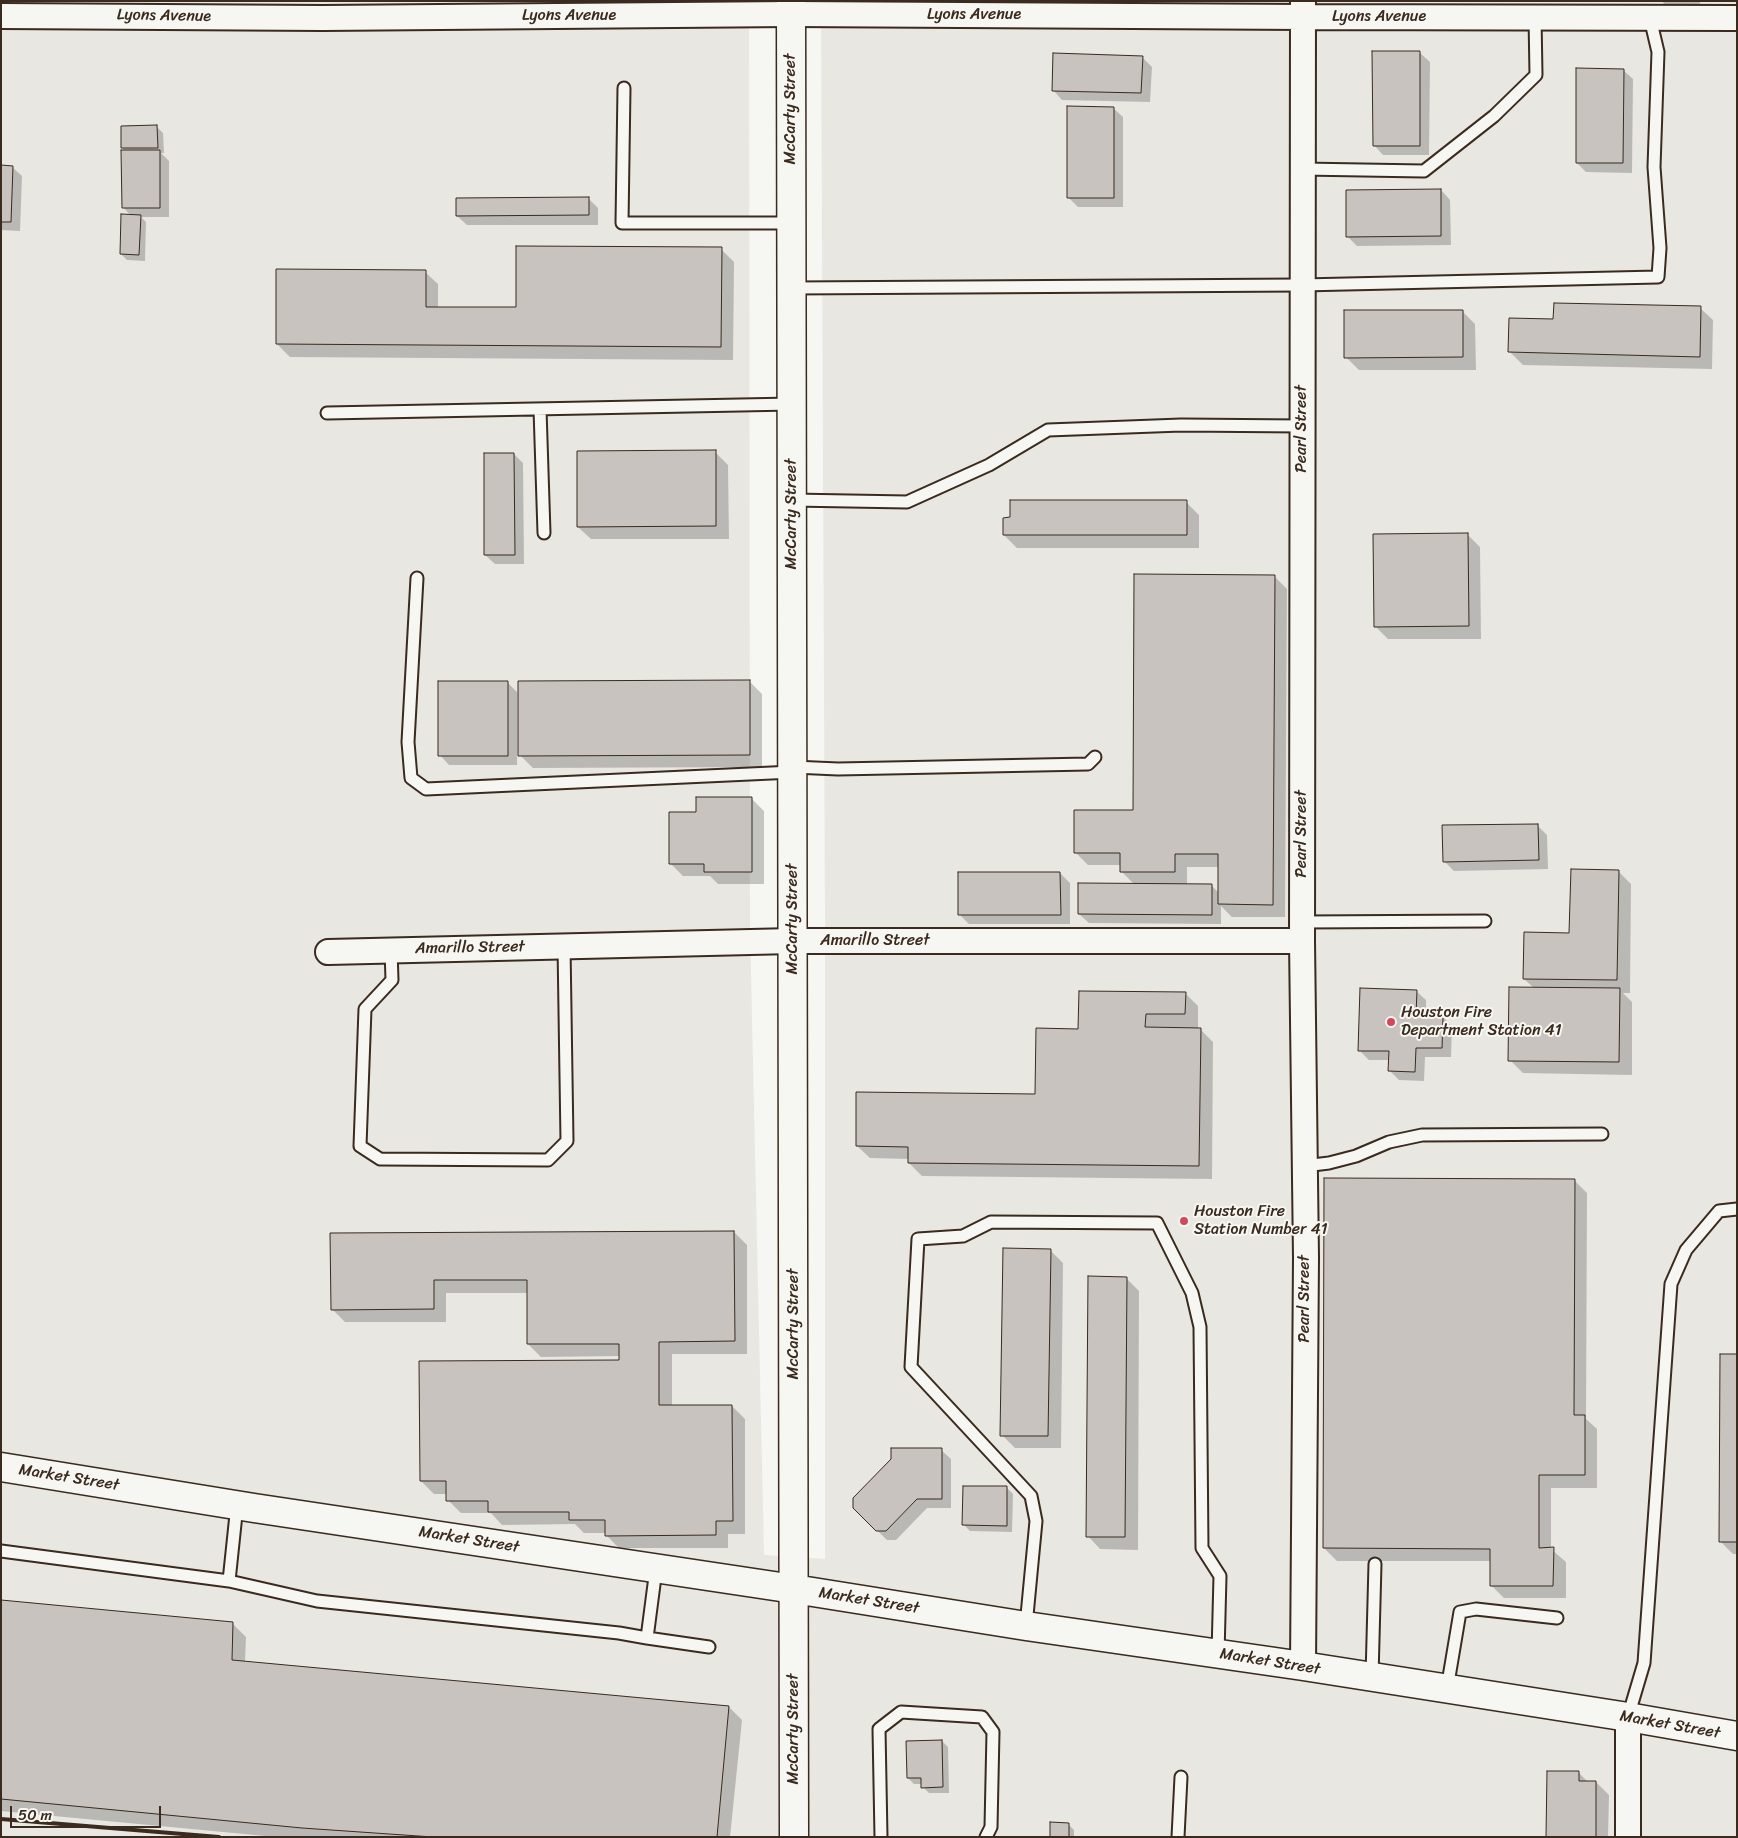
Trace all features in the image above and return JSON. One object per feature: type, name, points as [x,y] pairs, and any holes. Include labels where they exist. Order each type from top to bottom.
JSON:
[{"type":"main road","name":"McCarty Street","points":[[791,8],[794,1837]]},
{"type":"main road","name":"Market Street","points":[[1,1467],[1026,1626],[1303,1666],[1737,1736]]},
{"type":"street","name":"Lyons Avenue","points":[[1,16],[313,18],[595,8],[939,8],[1303,9],[1535,17],[1650,18],[1702,14],[1737,18]]},
{"type":"street","name":"Pearl Street","points":[[1303,9],[1303,1666]]},
{"type":"street","name":"Amarillo Street","points":[[328,952],[1302,931]]},
{"type":"street","points":[[1628,1717],[1628,1837]]},
{"type":"lane","points":[[1302,169],[1424,171],[1494,116],[1536,75],[1535,17]]},
{"type":"lane","points":[[792,288],[1302,285],[1658,277],[1660,248],[1654,167],[1658,52],[1650,18]]},
{"type":"lane","points":[[624,88],[622,223],[791,223]]},
{"type":"lane","points":[[327,413],[792,404]]},
{"type":"lane","points":[[540,409],[544,533]]},
{"type":"lane","points":[[792,500],[907,502],[989,465],[1048,430],[1180,425],[1302,426]]},
{"type":"lane","points":[[417,578],[408,742],[411,778],[426,789],[793,770],[1088,764],[1095,757]]},
{"type":"lane","points":[[1302,931],[1485,921]]},
{"type":"lane","points":[[391,950],[392,980],[365,1009],[360,1146],[380,1158],[548,1160],[567,1141],[564,946]]},
{"type":"lane","points":[[1304,1166],[1329,1163],[1388,1142],[1422,1135],[1602,1134]]},
{"type":"lane","points":[[1628,1717],[1644,1663],[1671,1284],[1686,1250],[1719,1211],[1737,1210]]},
{"type":"lane","points":[[1026,1626],[1036,1521],[1031,1496],[911,1367],[918,1239],[962,1236],[992,1222],[1157,1223],[1192,1293],[1200,1327],[1202,1548],[1220,1576],[1218,1654]]},
{"type":"lane","points":[[229,1581],[237,1505]]},
{"type":"lane","points":[[1,1551],[229,1581],[317,1601],[619,1633],[708,1647]]},
{"type":"lane","points":[[1372,1677],[1375,1564]]},
{"type":"lane","points":[[647,1638],[656,1569]]},
{"type":"lane","points":[[1447,1689],[1460,1612],[1476,1610],[1558,1618]]},
{"type":"lane","points":[[881,1837],[879,1729],[901,1712],[982,1717],[993,1732],[990,1827],[986,1837]]},
{"type":"lane","points":[[1178,1837],[1181,1777]]},
{"type":"shaded area","points":[[1,1],[749,1],[750,929],[764,1555],[825,1559],[825,919],[821,1],[1737,1],[1737,1837],[1,1837]]},
{"type":"building","points":[[1372,51],[1420,51],[1420,146],[1373,146]]},
{"type":"building","points":[[1053,53],[1143,56],[1141,93],[1052,91]]},
{"type":"building","points":[[1576,68],[1624,69],[1623,163],[1576,163]]},
{"type":"building","points":[[1067,106],[1114,107],[1114,198],[1067,198]]},
{"type":"building","points":[[157,125],[158,148],[121,148],[121,126]]},
{"type":"building","points":[[121,150],[160,150],[160,208],[122,208]]},
{"type":"building","points":[[1,165],[13,166],[11,222],[1,222]]},
{"type":"building","points":[[1441,189],[1441,236],[1346,237],[1346,190]]},
{"type":"building","points":[[589,197],[589,215],[456,216],[456,198]]},
{"type":"building","points":[[121,214],[141,215],[139,255],[120,254]]},
{"type":"building","points":[[516,246],[722,247],[721,347],[276,344],[276,269],[426,270],[426,307],[516,307]]},
{"type":"building","points":[[1554,303],[1701,306],[1700,357],[1508,352],[1509,318],[1553,319]]},
{"type":"building","points":[[1344,310],[1463,310],[1463,357],[1344,358]]},
{"type":"building","points":[[716,450],[716,526],[577,527],[577,451]]},
{"type":"building","points":[[484,453],[514,453],[515,555],[484,555]]},
{"type":"building","points":[[1010,500],[1187,500],[1187,535],[1003,535],[1003,518],[1010,517]]},
{"type":"building","points":[[1468,533],[1469,626],[1374,627],[1373,534]]},
{"type":"building","points":[[1134,574],[1275,575],[1273,905],[1218,904],[1218,854],[1175,854],[1175,872],[1120,872],[1120,853],[1074,853],[1074,810],[1133,810]]},
{"type":"building","points":[[750,680],[750,755],[518,756],[518,681]]},
{"type":"building","points":[[438,681],[508,681],[508,756],[438,756]]},
{"type":"building","points":[[696,797],[752,797],[752,872],[704,872],[704,864],[669,864],[669,812],[696,812]]},
{"type":"building","points":[[1538,824],[1539,860],[1443,862],[1442,825]]},
{"type":"building","points":[[1571,869],[1619,870],[1617,980],[1523,979],[1524,932],[1569,933]]},
{"type":"building","points":[[958,872],[1060,872],[1061,915],[958,915]]},
{"type":"building","points":[[1078,883],[1212,884],[1212,915],[1078,914]]},
{"type":"building","points":[[1509,987],[1620,988],[1619,1062],[1508,1061]]},
{"type":"building","points":[[1360,988],[1417,990],[1416,1015],[1443,1016],[1442,1048],[1416,1048],[1415,1072],[1388,1071],[1389,1051],[1358,1051]]},
{"type":"building","points":[[1079,991],[1186,992],[1185,1014],[1146,1014],[1145,1027],[1201,1028],[1199,1166],[908,1163],[908,1147],[856,1146],[856,1092],[1035,1094],[1036,1028],[1078,1029]]},
{"type":"building","points":[[1324,1178],[1575,1179],[1574,1415],[1585,1415],[1585,1475],[1539,1475],[1539,1548],[1554,1547],[1553,1586],[1490,1586],[1490,1549],[1323,1548]]},
{"type":"building","points":[[734,1231],[735,1341],[659,1342],[659,1405],[732,1405],[733,1521],[716,1521],[716,1535],[605,1536],[605,1520],[569,1520],[569,1512],[488,1512],[488,1501],[446,1501],[446,1481],[420,1481],[419,1361],[619,1360],[619,1344],[527,1344],[527,1280],[434,1280],[434,1309],[331,1310],[330,1233]]},
{"type":"building","points":[[1003,1248],[1051,1249],[1048,1436],[1000,1436]]},
{"type":"building","points":[[1088,1276],[1127,1277],[1125,1537],[1086,1537]]},
{"type":"building","points":[[1720,1354],[1737,1354],[1737,1542],[1719,1542]]},
{"type":"building","points":[[891,1448],[942,1448],[942,1499],[917,1499],[886,1531],[876,1531],[853,1508],[853,1498],[891,1459]]},
{"type":"building","points":[[963,1486],[1007,1486],[1007,1526],[962,1525]]},
{"type":"building","points":[[1,1600],[233,1622],[232,1660],[729,1706],[717,1837],[433,1837],[302,1828],[1,1799]]},
{"type":"building","points":[[942,1740],[943,1787],[921,1788],[921,1778],[907,1778],[906,1741]]},
{"type":"building","points":[[1547,1771],[1579,1771],[1579,1781],[1596,1781],[1596,1837],[1546,1837]]},
{"type":"building","points":[[1050,1822],[1069,1823],[1069,1837],[1050,1837]]},
{"type":"railway","points":[[1,1819],[219,1837]]},
{"type":"place","name":"Houston Fire Department Station 41","points":[[1391,1022]]},
{"type":"place","name":"Houston Fire Station Number 41","points":[[1184,1221]]}]
